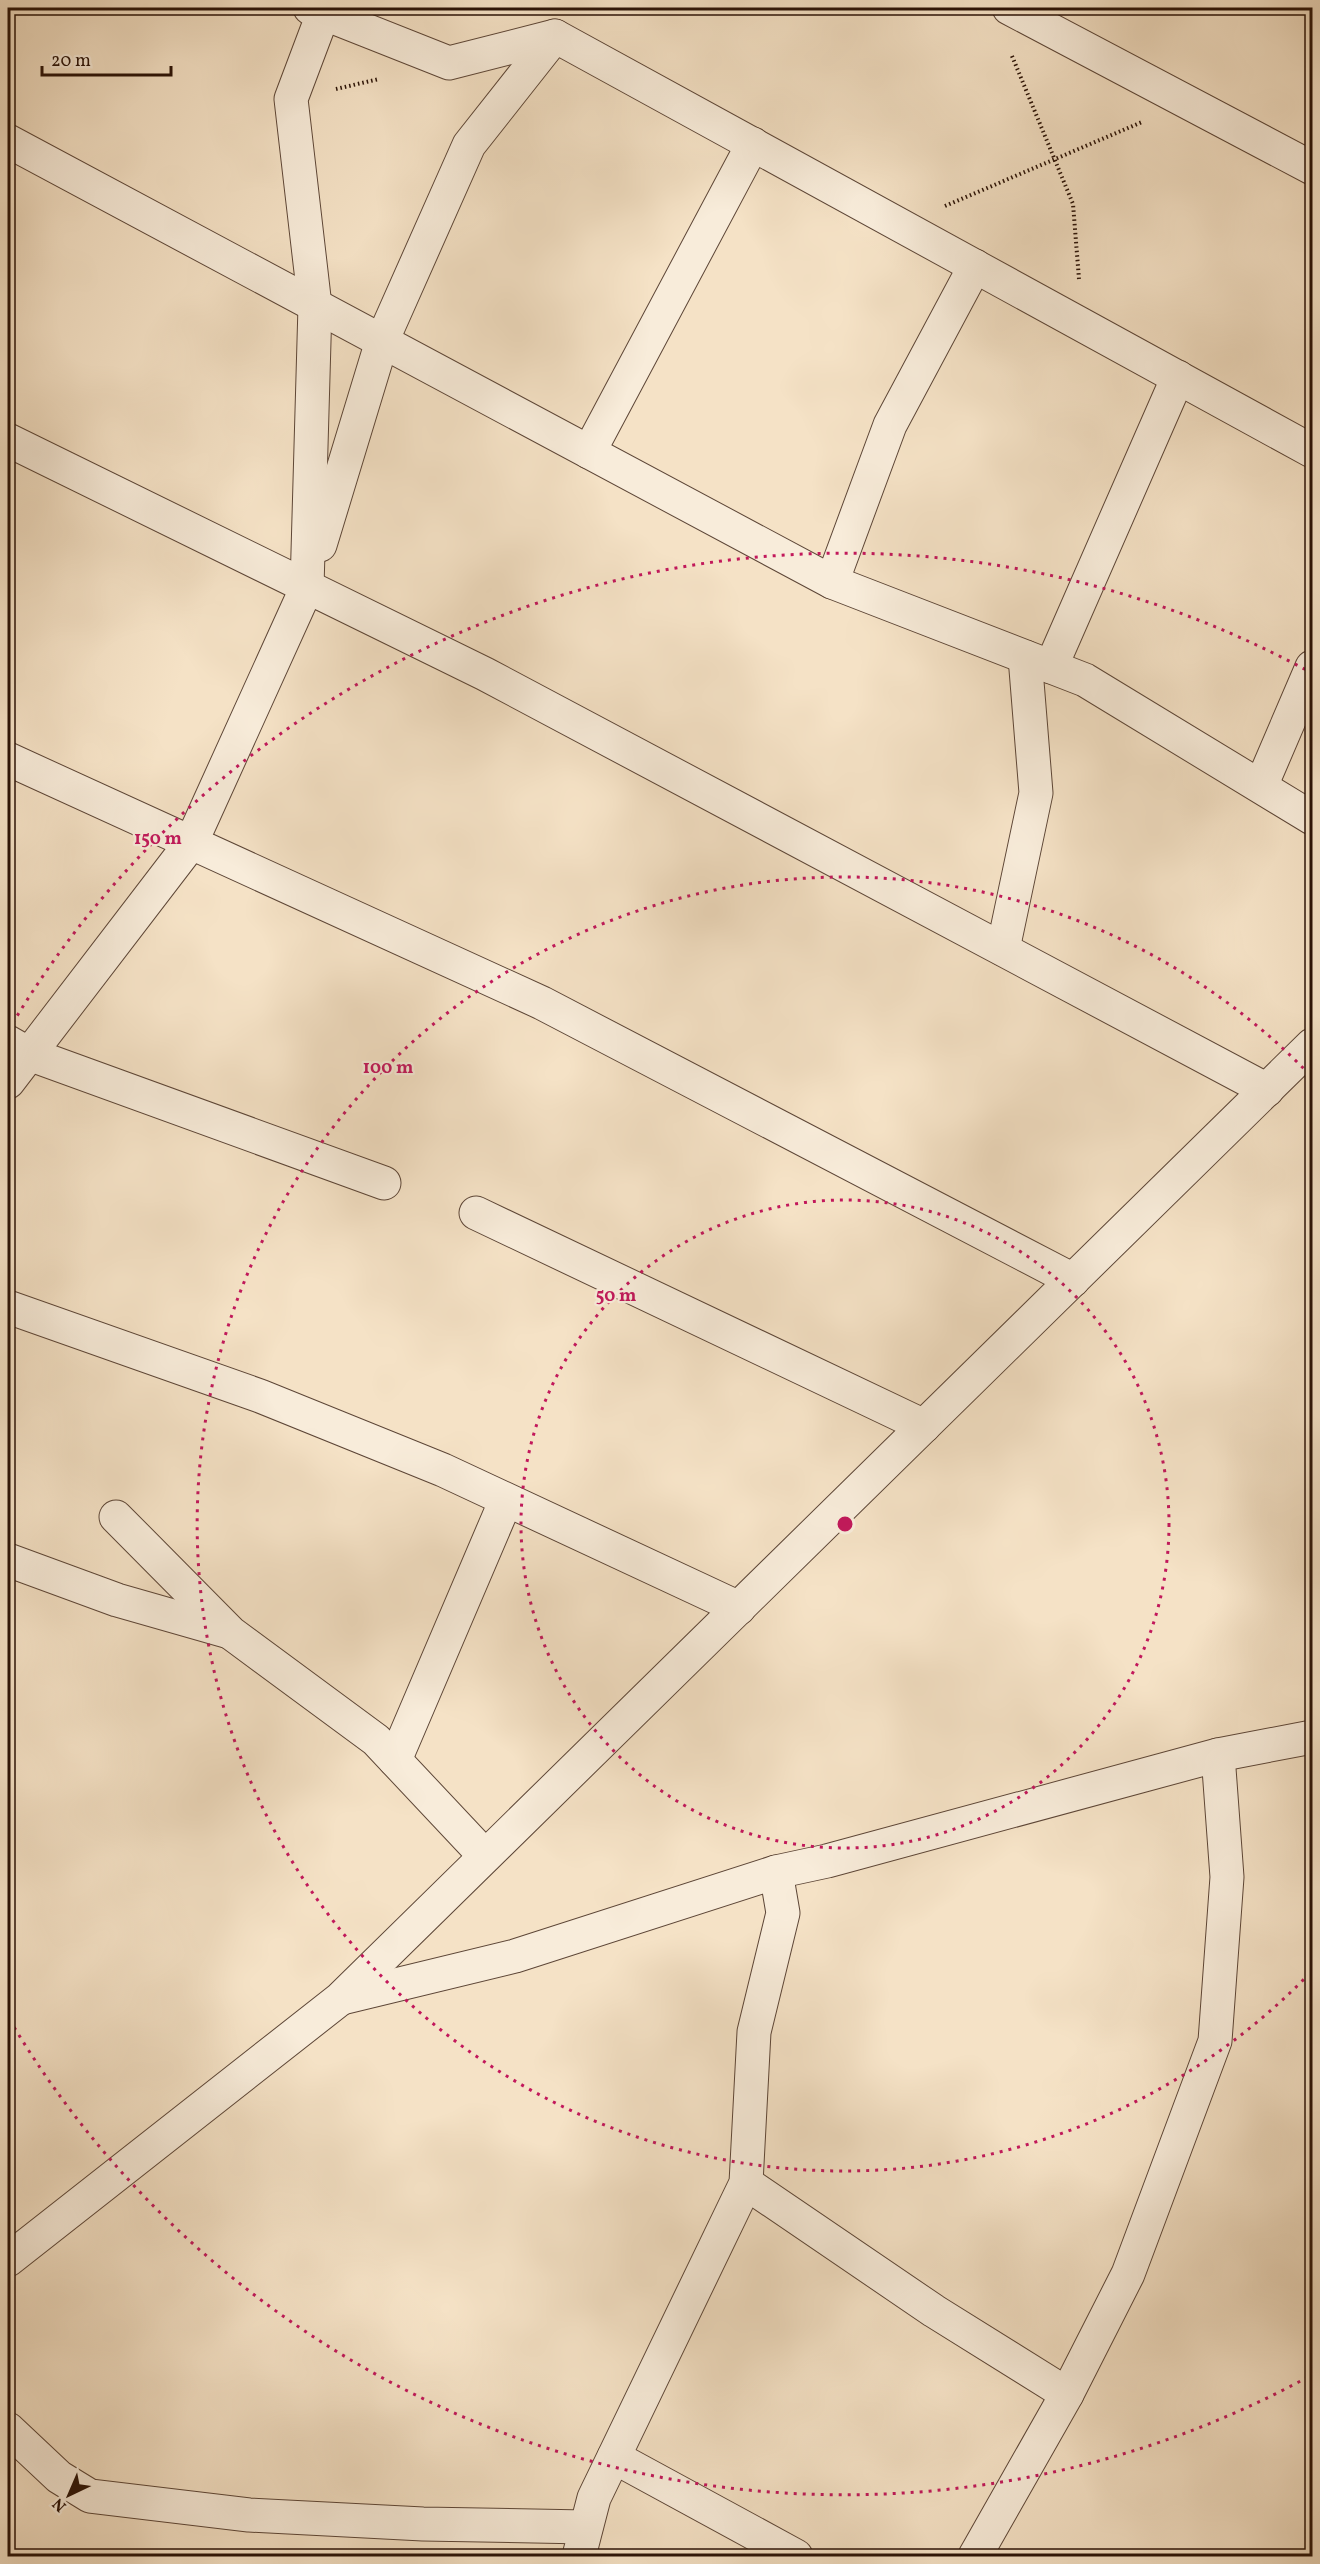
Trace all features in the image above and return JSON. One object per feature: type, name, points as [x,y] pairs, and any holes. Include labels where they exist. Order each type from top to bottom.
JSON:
[{"type":"street","points":[[1009,8],[1312,168]]},
{"type":"street","points":[[307,587],[315,306],[291,99],[317,11],[449,63],[555,36],[1312,451]]},
{"type":"street","points":[[8,1082],[18,1048],[191,843],[307,587],[382,341],[469,145],[555,36]]},
{"type":"street","points":[[8,141],[832,582],[1085,680],[1312,818]]},
{"type":"street","points":[[589,452],[753,144]]},
{"type":"street","points":[[832,582],[890,425],[975,266]]},
{"type":"street","points":[[1003,949],[1036,793],[1038,662],[1178,377]]},
{"type":"street","points":[[8,440],[485,674],[1267,1090]]},
{"type":"street","points":[[1261,786],[1312,667]]},
{"type":"street","points":[[8,759],[542,1003],[1073,1280]]},
{"type":"street","points":[[9,2251],[340,1999],[1312,1044]]},
{"type":"street","points":[[18,1048],[384,1183]]},
{"type":"street","points":[[476,1213],[924,1426]]},
{"type":"street","points":[[8,1307],[260,1396],[443,1470],[739,1608]]},
{"type":"street","points":[[395,1760],[506,1500]]},
{"type":"street","points":[[116,1517],[231,1633],[376,1740],[485,1856]]},
{"type":"street","points":[[8,1560],[117,1600],[231,1633]]},
{"type":"street","points":[[340,1999],[515,1956],[776,1872],[828,1862],[1218,1755],[1312,1737]]},
{"type":"street","points":[[975,2556],[1067,2394],[1128,2274],[1215,2041],[1227,1877],[1218,1755]]},
{"type":"street","points":[[8,2429],[59,2477],[90,2496],[249,2515],[423,2524],[583,2542],[594,2498],[746,2183],[754,2032],[783,1913],[776,1872]]},
{"type":"street","points":[[746,2183],[934,2311],[1067,2394]]},
{"type":"street","points":[[614,2457],[796,2556]]},
{"type":"path","points":[[1009,48],[1073,204],[1082,325]]},
{"type":"path","points":[[291,99],[388,77]]},
{"type":"path","points":[[900,224],[1055,160],[1186,102]]}]
